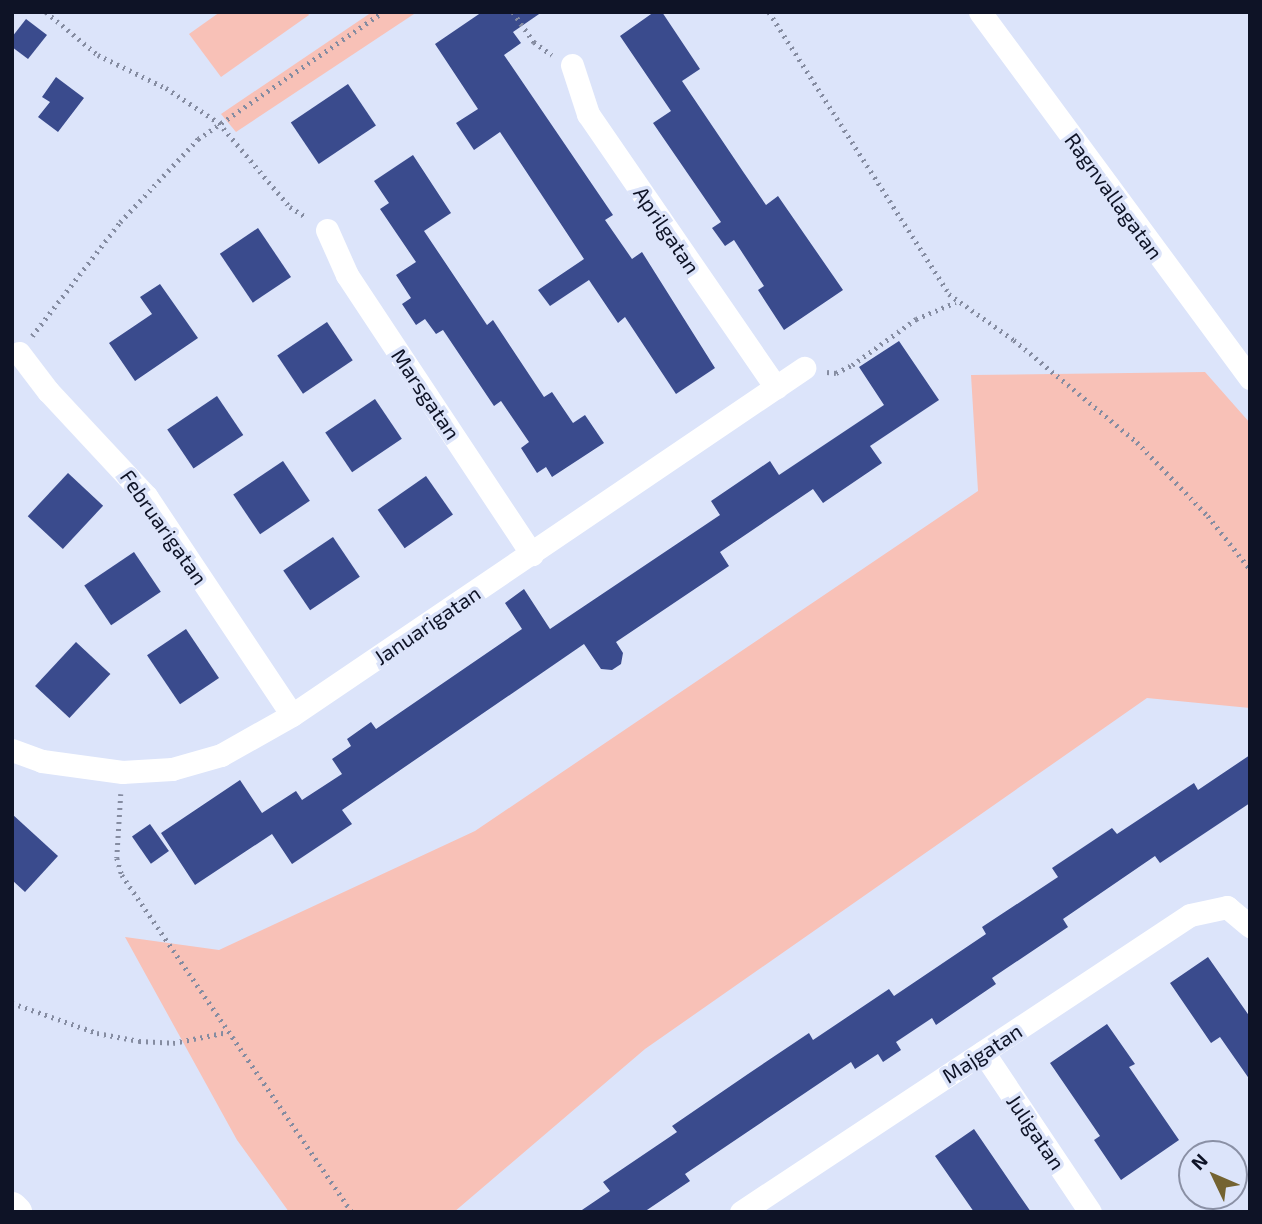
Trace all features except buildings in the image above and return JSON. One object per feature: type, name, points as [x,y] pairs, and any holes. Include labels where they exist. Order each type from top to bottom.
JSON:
[{"type":"street","name":"Ragnvallagatan","points":[[980,12],[1250,378]]},
{"type":"street","name":"Aprilgatan","points":[[572,65],[588,114],[776,388]]},
{"type":"street","name":"Marsgatan","points":[[327,230],[347,275],[532,554]]},
{"type":"street","name":"Februarigatan","points":[[19,353],[48,391],[146,496],[292,716]]},
{"type":"street","name":"Januarigatan","points":[[12,750],[41,761],[122,772],[197,764],[292,716],[804,368]]},
{"type":"street","name":"Majgatan","points":[[741,1212],[1190,915],[1203,908],[1227,907],[1250,926]]},
{"type":"street","name":"Juligatan","points":[[982,1052],[1090,1212]]},
{"type":"street","points":[[12,1208],[16,1212]]},
{"type":"path","points":[[46,12],[98,55],[166,88],[219,123],[290,207],[327,230]]},
{"type":"path","points":[[19,353],[120,222],[219,123],[383,12]]},
{"type":"path","points":[[513,12],[534,42],[572,65]]},
{"type":"path","points":[[769,12],[956,302],[993,324],[1138,442],[1208,516],[1250,569]]},
{"type":"path","points":[[804,368],[836,373],[916,319],[956,302]]},
{"type":"path","points":[[122,772],[117,858],[122,875],[352,1212]]},
{"type":"path","points":[[12,1003],[97,1033],[139,1041],[173,1042],[228,1032]]},
{"type":"shaded area","points":[[220,12],[307,12],[309,15],[221,77],[189,34]]},
{"type":"shaded area","points":[[372,12],[417,12],[236,132],[221,114]]},
{"type":"shaded area","points":[[1205,372],[1250,423],[1250,708],[1147,698],[645,1049],[454,1212],[289,1212],[237,1140],[125,937],[219,950],[475,831],[978,491],[971,375]]}]
